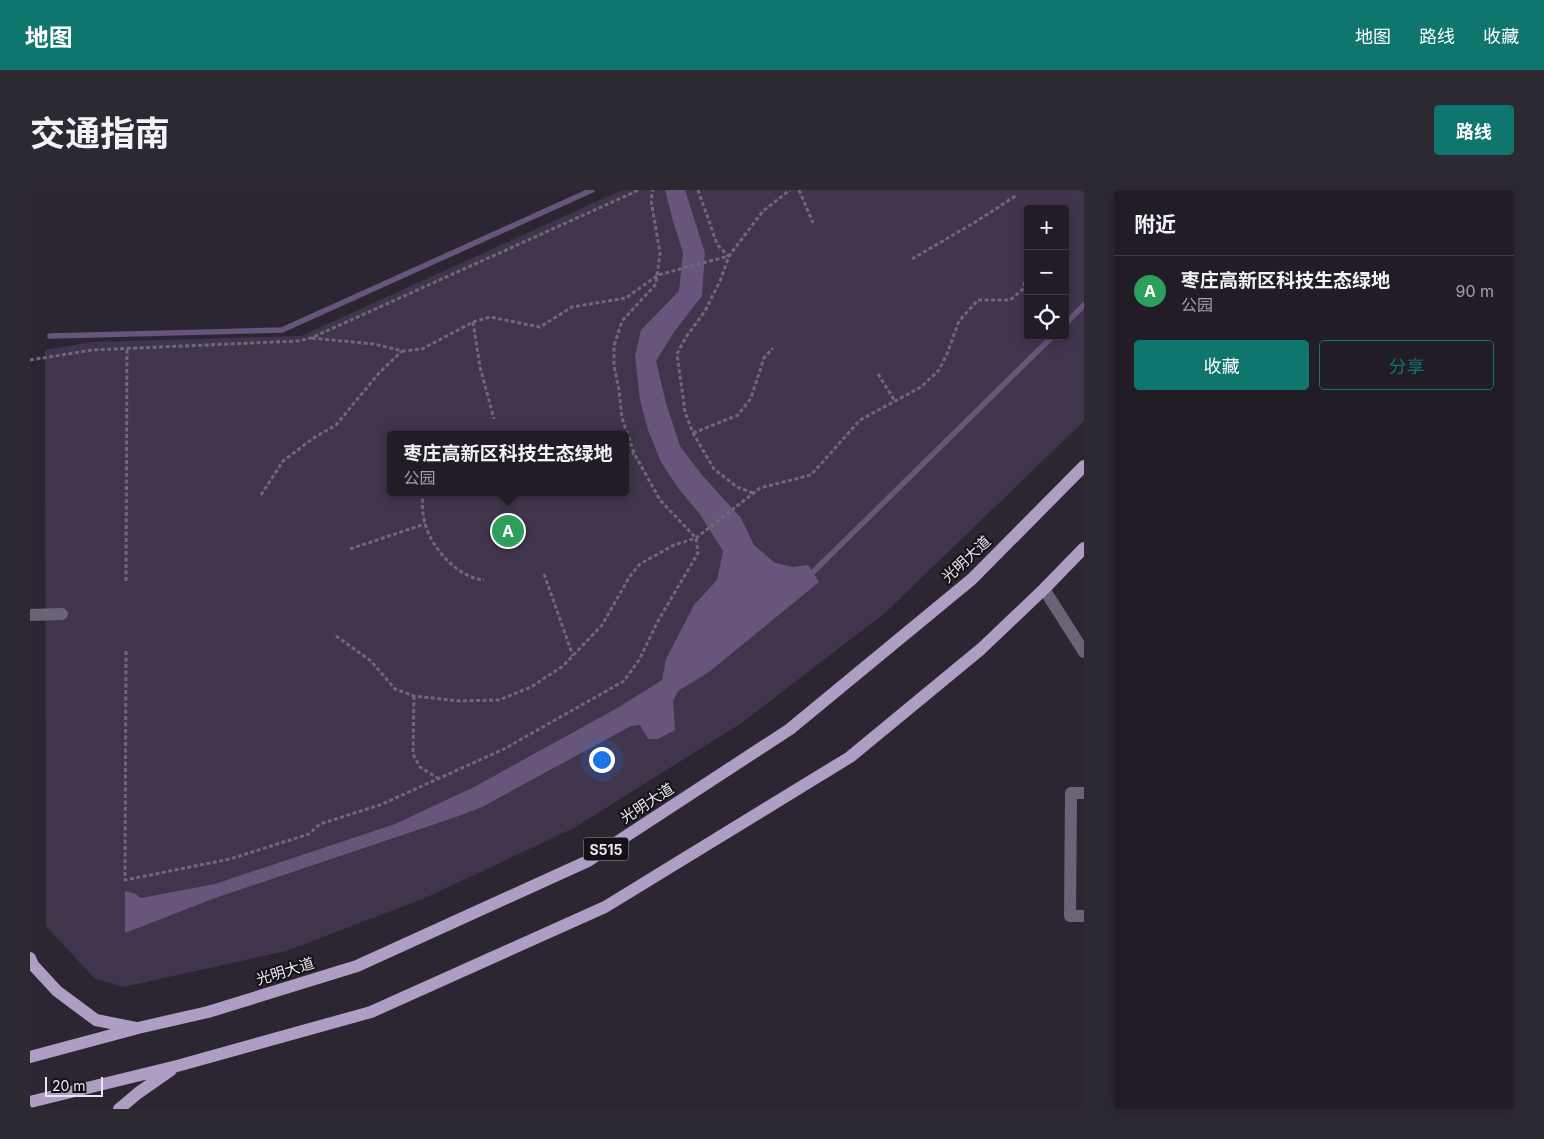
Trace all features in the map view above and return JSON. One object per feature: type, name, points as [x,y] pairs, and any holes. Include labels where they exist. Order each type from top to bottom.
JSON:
[{"type":"main road","name":"光明大道","points":[[30,1057],[138,1028],[208,1012],[357,966],[588,861],[790,729],[972,579],[1084,466]]},
{"type":"main road","points":[[30,1102],[178,1066],[370,1012],[605,907],[850,757],[981,649],[1084,548]]},
{"type":"main road","points":[[30,958],[57,991],[96,1020],[138,1028]]},
{"type":"main road","points":[[119,1109],[138,1093],[178,1066]]},
{"type":"street","points":[[1044,589],[1084,652]]},
{"type":"street","points":[[30,615],[62,614]]},
{"type":"street","points":[[1084,793],[1071,793],[1070,916],[1084,916]]},
{"type":"path","points":[[30,360],[92,350],[127,347],[298,341],[311,338],[639,190]]},
{"type":"path","points":[[626,431],[622,418],[614,366],[614,346],[622,321],[656,284],[660,253],[651,200],[653,190]]},
{"type":"path","points":[[698,190],[717,244],[729,256]]},
{"type":"path","points":[[753,493],[737,487],[714,469],[693,432],[685,412],[677,354],[686,337],[706,311],[720,282],[729,256],[763,211],[790,190]]},
{"type":"path","points":[[799,190],[813,223]]},
{"type":"path","points":[[912,259],[1017,195]]},
{"type":"path","points":[[311,338],[374,344],[403,351],[422,349],[473,322],[490,317],[540,327],[572,307],[626,298],[658,275],[729,256]]},
{"type":"path","points":[[336,636],[371,662],[395,688],[414,696],[459,701],[498,700],[530,687],[562,666],[602,625],[630,576],[640,564],[674,545],[696,538],[760,488],[811,476],[860,420],[921,387],[939,370],[959,321],[978,300],[1010,300],[1022,290],[1024,285]]},
{"type":"path","points":[[473,322],[480,367],[494,418]]},
{"type":"path","points":[[126,581],[127,347]]},
{"type":"path","points":[[693,432],[738,415],[751,398],[764,358],[773,348]]},
{"type":"path","points":[[261,494],[283,460],[336,425],[379,373],[403,351]]},
{"type":"path","points":[[878,374],[895,401]]},
{"type":"path","points":[[126,651],[125,880],[230,859],[266,849],[309,834],[320,824],[380,805],[504,749],[624,681],[639,660],[658,621],[698,553],[696,538],[660,500],[634,453],[629,438]]},
{"type":"path","points":[[629,456],[634,453]]},
{"type":"path","points":[[423,496],[422,506],[425,524],[431,538],[441,553],[453,566],[465,574],[479,580],[484,580]]},
{"type":"path","points":[[350,549],[425,524]]},
{"type":"path","points":[[544,574],[573,656]]},
{"type":"path","points":[[414,696],[412,754],[420,767],[439,780]]},
{"type":"shaded area","points":[[622,190],[1084,190],[1084,421],[885,613],[740,724],[574,828],[423,899],[286,951],[123,987],[94,978],[46,926],[45,350],[92,342],[301,336]]},
{"type":"shaded area","points":[[665,190],[685,190],[705,253],[702,296],[674,332],[656,361],[666,403],[680,446],[702,475],[741,518],[754,545],[775,563],[793,567],[808,565],[819,582],[709,672],[678,691],[673,701],[675,730],[658,739],[648,739],[640,725],[631,726],[482,807],[215,898],[125,933],[125,891],[134,893],[141,898],[215,884],[395,824],[474,787],[619,707],[662,680],[666,659],[694,605],[717,580],[723,551],[699,513],[678,488],[661,462],[648,430],[640,400],[635,356],[641,330],[679,291],[683,253]]},
{"type":"waterway","points":[[50,336],[282,330],[592,190]]},
{"type":"waterway","points":[[1069,320],[1084,305]]},
{"type":"waterway","points":[[808,577],[1049,340]]},
{"type":"place","name":"枣庄高新区科技生态绿地","points":[[508,531]]}]
